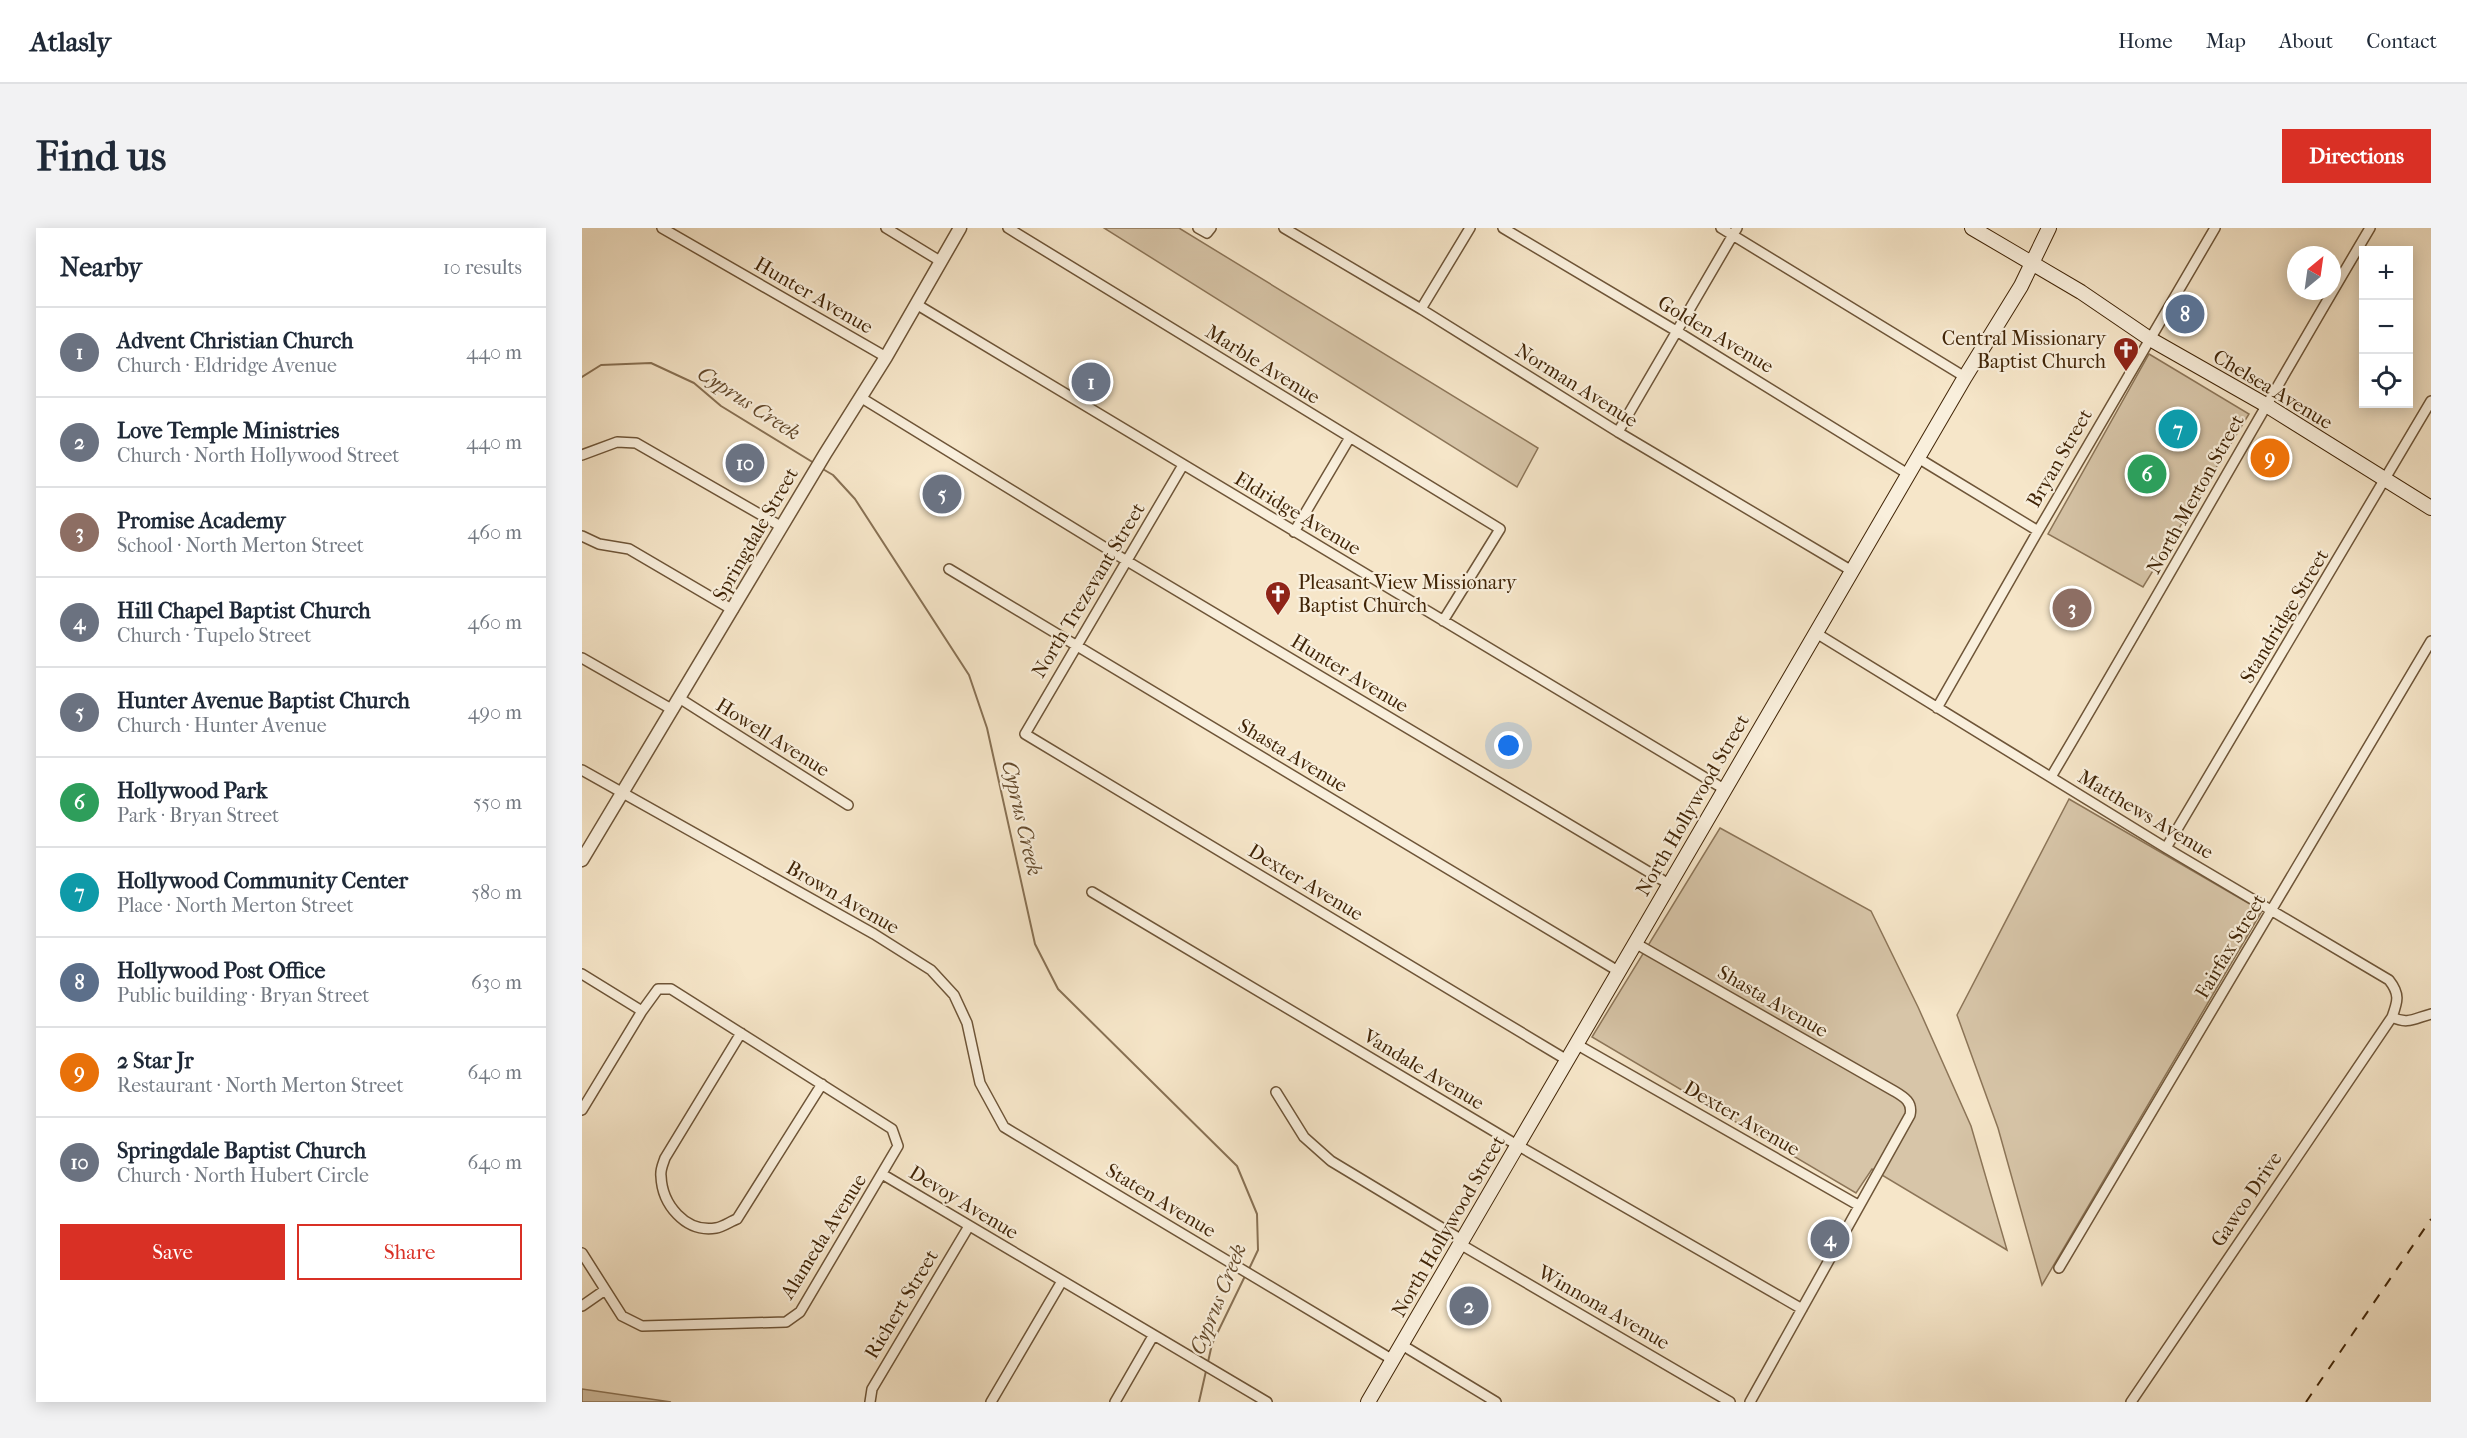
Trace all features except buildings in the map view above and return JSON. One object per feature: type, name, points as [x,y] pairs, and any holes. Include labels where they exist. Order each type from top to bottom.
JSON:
[{"type":"main road","name":"Chelsea Avenue","points":[[1972,228],[2081,292],[2150,339],[2266,405],[2431,508]]},
{"type":"main road","name":"North Hollywood Street","points":[[1368,1402],[1908,474],[2020,286],[2049,228]]},
{"type":"street","name":"Hunter Avenue","points":[[662,228],[886,357]]},
{"type":"street","points":[[885,228],[940,261]]},
{"type":"street","name":"Springdale Street","points":[[582,860],[825,454],[886,357],[960,228]]},
{"type":"street","name":"Marble Avenue","points":[[1008,228],[1349,439],[1500,529],[1443,621]]},
{"type":"street","points":[[1198,228],[1209,231]]},
{"type":"street","name":"Norman Avenue","points":[[1284,228],[1421,309],[1618,432],[1852,571]]},
{"type":"street","points":[[1421,309],[1470,228]]},
{"type":"street","name":"Golden Avenue","points":[[1503,228],[1678,332],[1908,474]]},
{"type":"street","points":[[1721,228],[1735,232],[1965,377]]},
{"type":"street","name":"Bryan Street","points":[[1937,708],[2215,228]]},
{"type":"street","name":"North Merton Street","points":[[2051,777],[2370,228]]},
{"type":"street","points":[[1618,432],[1735,232]]},
{"type":"street","name":"Eldridge Avenue","points":[[916,304],[1724,789]]},
{"type":"street","name":"Hunter Avenue","points":[[860,397],[1127,561],[1669,884]]},
{"type":"street","name":"Standridge Street","points":[[2166,848],[2431,401]]},
{"type":"street","points":[[1293,532],[1349,439]]},
{"type":"street","points":[[582,455],[617,442],[636,443],[782,527]]},
{"type":"street","points":[[1918,458],[2038,531]]},
{"type":"street","name":"North Trezevant Street","points":[[1025,734],[1184,465]]},
{"type":"street","points":[[582,536],[599,544],[629,549],[733,610]]},
{"type":"street","name":"Shasta Avenue","points":[[948,569],[1618,972]]},
{"type":"street","name":"Matthews Avenue","points":[[1816,633],[2166,848],[2389,980],[2397,990],[2398,1000],[2392,1017]]},
{"type":"street","name":"Fairfax Street","points":[[2059,1269],[2431,642]]},
{"type":"street","name":"Howell Avenue","points":[[582,658],[676,704],[848,806]]},
{"type":"street","name":"Dexter Avenue","points":[[1025,734],[1567,1059]]},
{"type":"street","name":"Brown Avenue","points":[[582,770],[874,934],[931,970],[954,995],[967,1023],[980,1083],[1004,1126]]},
{"type":"street","name":"Vandale Avenue","points":[[1092,892],[1517,1145],[1802,1309]]},
{"type":"street","name":"Shasta Avenue","points":[[1635,943],[1894,1091],[1909,1102],[1910,1116],[1858,1205]]},
{"type":"street","points":[[582,974],[642,1011],[582,1110]]},
{"type":"street","name":"Devoy Avenue","points":[[642,1011],[658,989],[671,989],[892,1129],[898,1146],[882,1174],[1267,1402]]},
{"type":"street","points":[[2392,1017],[2403,1022],[2411,1022],[2431,1014]]},
{"type":"street","name":"Gawco Drive","points":[[2131,1402],[2392,1017]]},
{"type":"street","points":[[741,1034],[665,1158],[660,1174],[664,1193],[681,1219],[692,1226],[716,1228],[737,1219],[822,1084]]},
{"type":"street","name":"Dexter Avenue","points":[[1576,1044],[1858,1205]]},
{"type":"street","name":"Winnona Avenue","points":[[1276,1092],[1304,1137],[1331,1161],[1461,1242],[1730,1402]]},
{"type":"street","name":"Staten Avenue","points":[[1004,1126],[1393,1360]]},
{"type":"street","name":"Alameda Avenue","points":[[582,1252],[622,1316],[642,1326],[786,1322],[800,1312],[882,1174]]},
{"type":"street","points":[[1750,1402],[1858,1205]]},
{"type":"street","name":"Richert Street","points":[[870,1402],[872,1389],[969,1226]]},
{"type":"street","points":[[991,1402],[1062,1281]]},
{"type":"street","points":[[582,1306],[605,1290]]},
{"type":"street","points":[[1115,1402],[1153,1336]]},
{"type":"street","points":[[1402,1345],[1496,1402]]},
{"type":"shaded area","points":[[1104,228],[1179,228],[1538,448],[1517,487]]},
{"type":"shaded area","points":[[2149,354],[2249,414],[2143,587],[2048,534]]},
{"type":"shaded area","points":[[2069,799],[2262,911],[2042,1285],[1998,1128],[1957,1015]]},
{"type":"shaded area","points":[[1720,828],[1871,911],[1918,1007],[1971,1126],[2007,1250],[1872,1169],[1856,1193],[1592,1037]]},
{"type":"shaded area","points":[[582,1389],[671,1402],[582,1402]]},
{"type":"waterway","name":"Cyprus Creek","points":[[582,377],[601,365],[651,363],[694,383],[721,406],[814,463]]},
{"type":"waterway","name":"Cyprus Creek","points":[[821,468],[833,475],[855,499],[969,675],[987,728],[1035,944],[1058,989],[1237,1166],[1257,1214],[1258,1250],[1249,1269]]},
{"type":"waterway","name":"Cyprus Creek","points":[[1208,1362],[1212,1344],[1246,1274]]},
{"type":"waterway","name":"Cyprus Creek","points":[[1199,1402],[1206,1371]]},
{"type":"railway","points":[[2306,1402],[2431,1219]]},
{"type":"place","name":"Hollywood Post Office","points":[[2185,314]]},
{"type":"place","name":"Central Missionary Baptist Church","points":[[2126,373]]},
{"type":"place","name":"Advent Christian Church","points":[[1091,382]]},
{"type":"place","name":"Hollywood Community Center","points":[[2178,429]]},
{"type":"place","name":"2 Star Jr","points":[[2270,458]]},
{"type":"place","name":"Springdale Baptist Church","points":[[745,463]]},
{"type":"place","name":"Hollywood Park","points":[[2147,474]]},
{"type":"place","name":"Hunter Avenue Baptist Church","points":[[942,494]]},
{"type":"place","name":"Promise Academy","points":[[2072,608]]},
{"type":"place","name":"Pleasant View Missionary Baptist Church","points":[[1278,617]]},
{"type":"place","name":"Hill Chapel Baptist Church","points":[[1830,1239]]},
{"type":"place","name":"Love Temple Ministries","points":[[1469,1306]]}]
